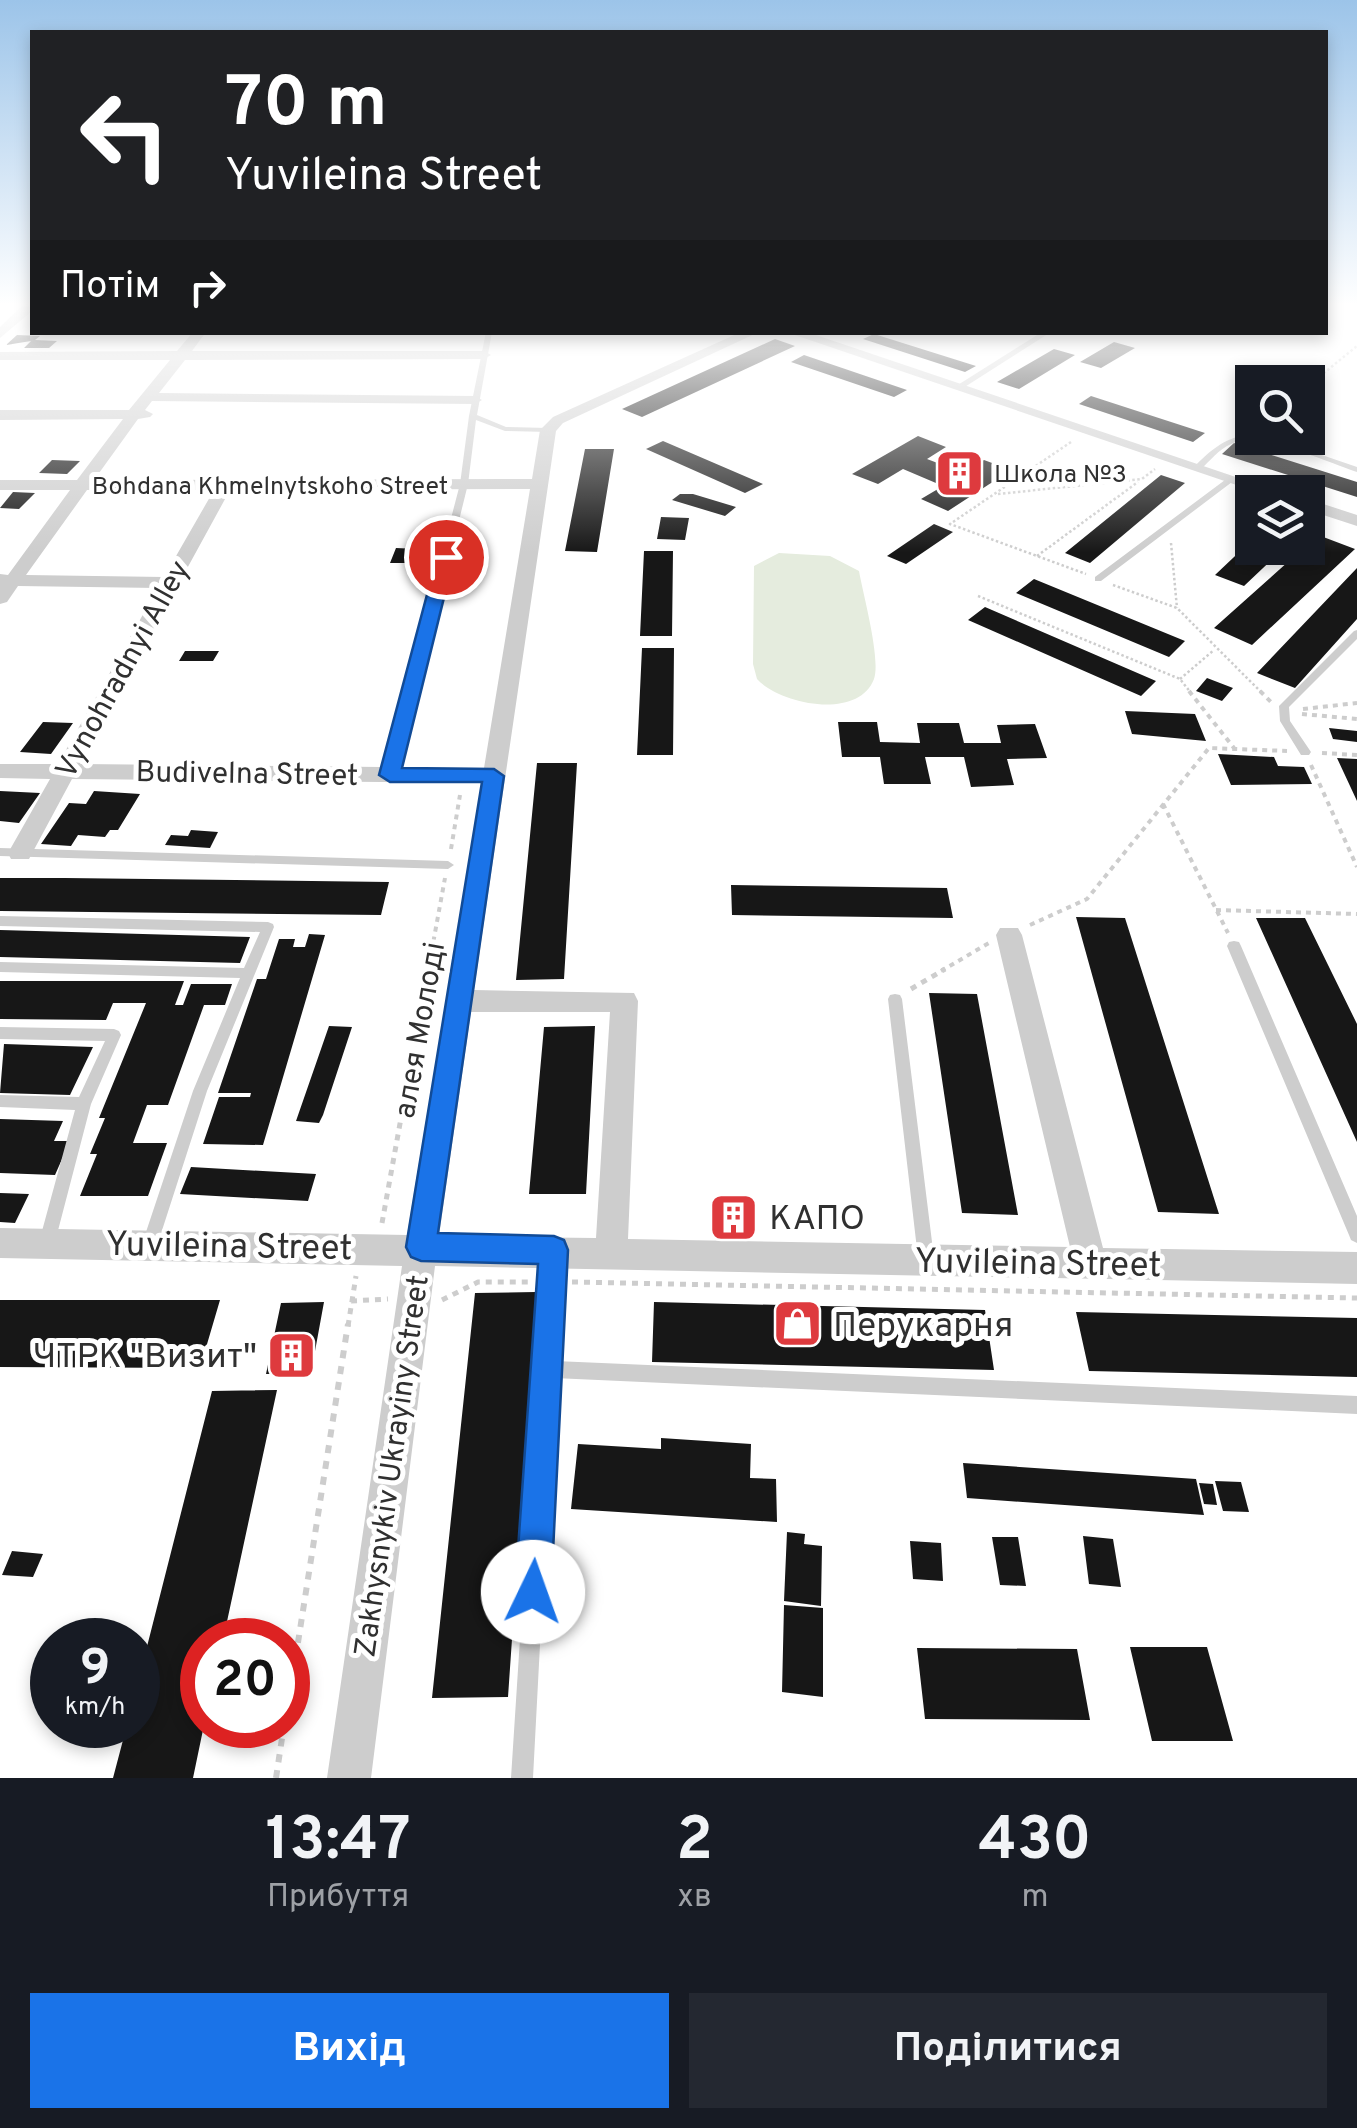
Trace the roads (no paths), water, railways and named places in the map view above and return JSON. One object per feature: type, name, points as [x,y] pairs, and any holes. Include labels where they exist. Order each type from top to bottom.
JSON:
[{"type":"street","points":[[0,598],[6,580],[84,485],[157,387]]},
{"type":"street","points":[[548,430],[558,420],[631,387]]},
{"type":"street","points":[[954,387],[1235,480]]},
{"type":"street","points":[[148,398],[474,408]]},
{"type":"street","points":[[0,415],[242,414]]},
{"type":"street","name":"Zakhysnykiv Ukrayiny Street","points":[[349,1778],[421,1247],[548,430]]},
{"type":"street","name":"Bohdana Khmelnytskoho Street","points":[[0,486],[540,484]]},
{"type":"street","name":"Vynohradnyi Alley","points":[[10,852],[66,772],[224,486]]},
{"type":"street","points":[[1325,510],[1357,521]]},
{"type":"street","points":[[6,580],[168,583]]},
{"type":"street","name":"Budivelna Street","points":[[0,771],[494,776]]},
{"type":"street","points":[[1008,935],[1090,1262]]},
{"type":"street","points":[[459,1000],[624,1002],[611,1251]]},
{"type":"street","name":"Yuvileina Street","points":[[0,1242],[421,1247],[552,1266],[611,1251],[1357,1268]]},
{"type":"lane","points":[[390,775],[464,484],[478,387]]},
{"type":"lane","points":[[474,408],[506,429],[548,430]]},
{"type":"lane","points":[[1197,468],[1232,440],[1241,438],[1264,441],[1357,470]]},
{"type":"lane","points":[[1098,579],[1232,479]]},
{"type":"lane","points":[[1305,752],[1283,712],[1357,633]]},
{"type":"lane","points":[[10,852],[448,865]]},
{"type":"lane","points":[[0,921],[268,926],[200,1091],[150,1244]]},
{"type":"lane","points":[[1234,946],[1357,1235]]},
{"type":"lane","points":[[0,967],[249,973]]},
{"type":"lane","points":[[895,999],[926,1261]]},
{"type":"lane","points":[[0,1033],[114,1034],[84,1104],[47,1243]]},
{"type":"lane","points":[[0,1101],[84,1104]]},
{"type":"lane","points":[[522,1778],[552,1266]]},
{"type":"lane","points":[[546,1369],[1357,1404]]},
{"type":"place","name":"Школа №3","points":[[959,473]]},
{"type":"place","name":"КАПО","points":[[734,1217]]},
{"type":"place","name":"Перукарня","points":[[798,1324]]},
{"type":"place","name":"ЧТРК \"Визит\"","points":[[292,1355]]}]
